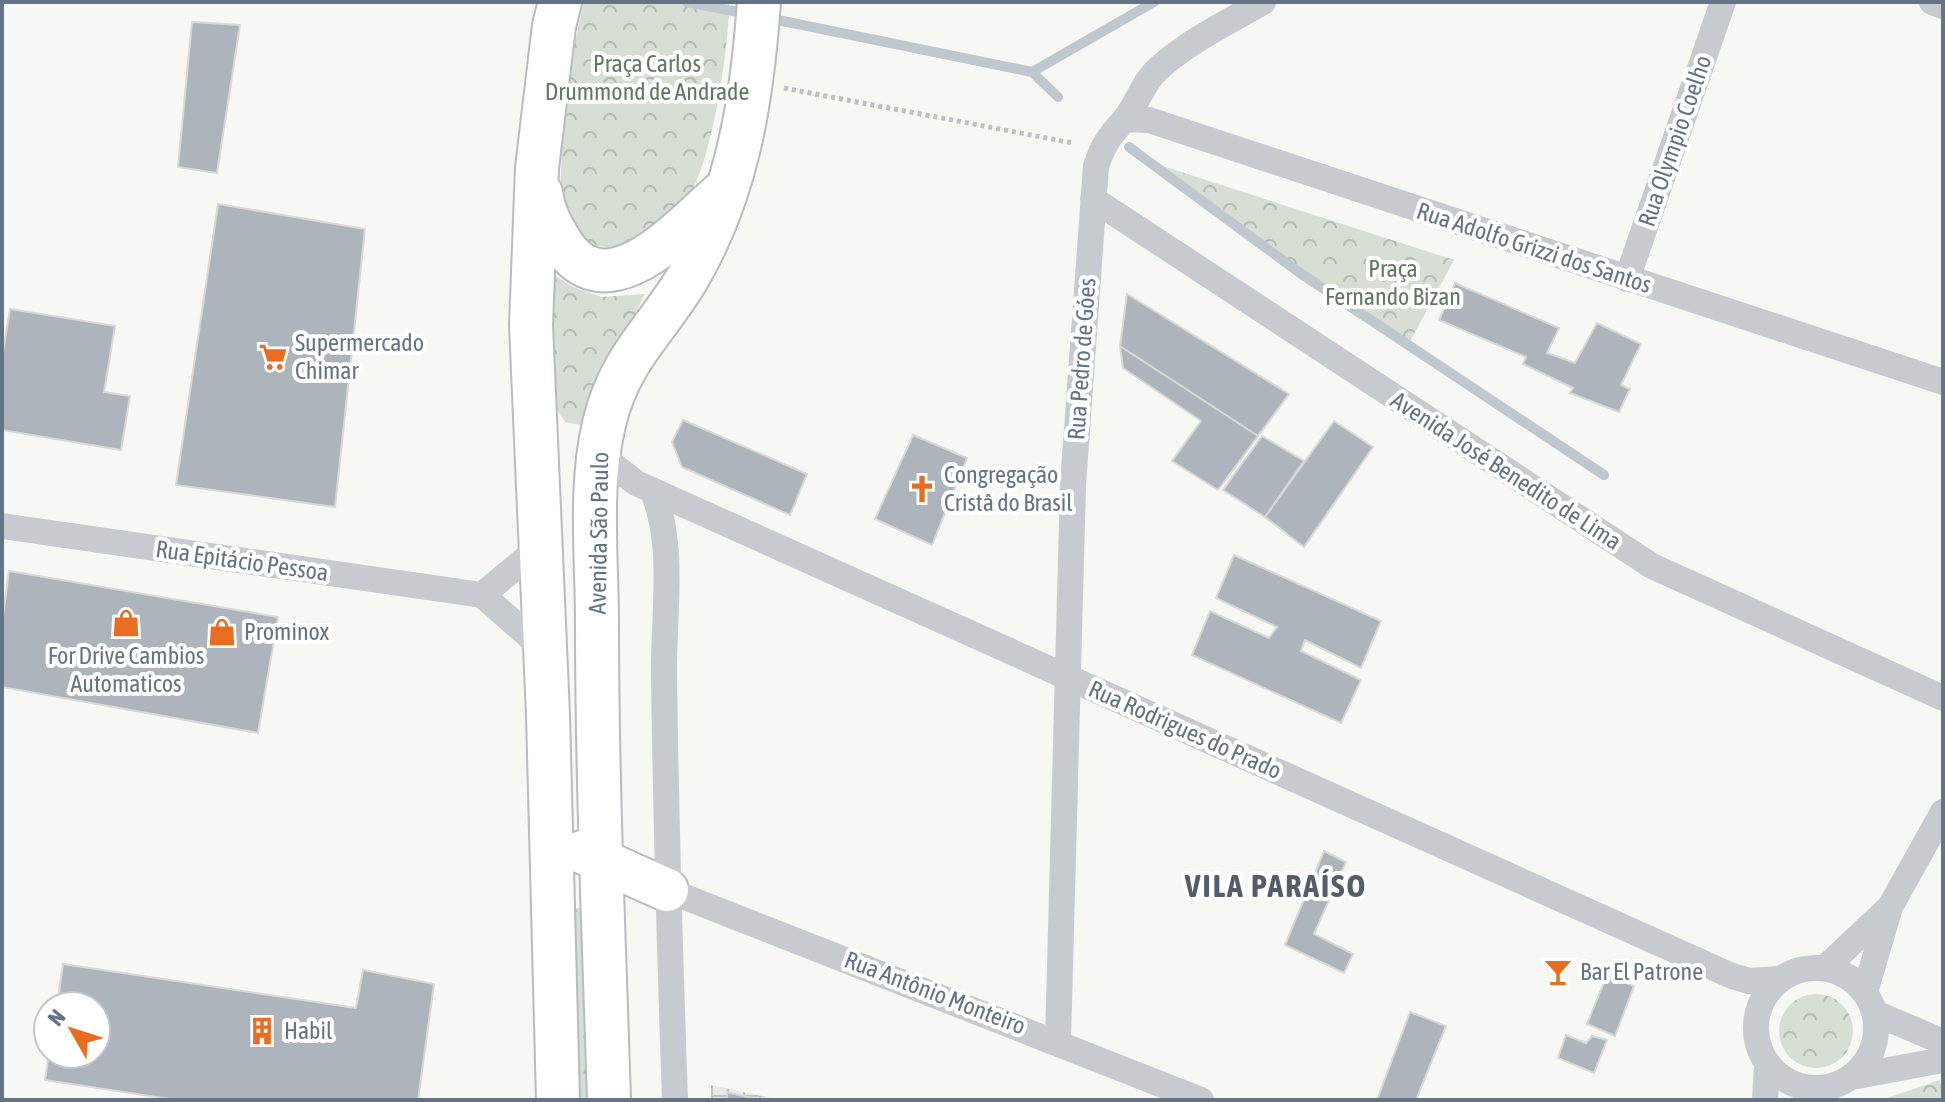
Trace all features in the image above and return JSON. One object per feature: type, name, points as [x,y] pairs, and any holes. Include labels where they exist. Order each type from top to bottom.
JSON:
[{"type":"main road","name":"Avenida São Paulo","points":[[609,1100],[597,692],[599,454],[611,396],[634,350],[686,281],[732,185],[753,82],[759,2]]},
{"type":"main road","points":[[557,14],[537,168],[531,325],[546,651],[558,1100]]},
{"type":"main road","points":[[537,168],[544,216],[571,257],[604,272],[627,268],[650,256],[732,185]]},
{"type":"main road","points":[[548,715],[570,763],[572,835],[576,845],[602,864],[667,890]]},
{"type":"street","name":"Rua Pedro de Góes","points":[[1058,1041],[1073,485],[1096,166],[1111,130],[1125,119],[1141,89],[1158,69],[1205,35],[1263,2]]},
{"type":"street","name":"Rua Olympio Coelho","points":[[1627,279],[1723,2]]},
{"type":"street","points":[[1932,2],[1943,6]]},
{"type":"street","name":"Rua Adolfo Grizzi dos Santos","points":[[1125,119],[1149,120],[1943,382]]},
{"type":"street","name":"Avenida José Benedito de Lima","points":[[1093,199],[1652,566],[1943,698]]},
{"type":"street","name":"Rua Rodrigues do Prado","points":[[599,454],[619,473],[652,490],[1732,976],[1749,981],[1780,979]]},
{"type":"street","points":[[652,490],[663,513],[666,533],[663,623],[667,890],[675,1100]]},
{"type":"street","name":"Rua Epitácio Pessoa","points":[[2,526],[482,595]]},
{"type":"street","points":[[541,546],[482,595],[546,651]]},
{"type":"street","points":[[1834,1088],[1868,1060],[1876,1037],[1870,1003],[1890,907],[1943,812]]},
{"type":"street","name":"Rua Antônio Monteiro","points":[[667,890],[1058,1041],[1201,1100]]},
{"type":"street","points":[[1825,968],[1890,907]]},
{"type":"street","points":[[1943,1042],[1870,1003],[1847,976],[1825,968],[1801,969],[1780,979],[1763,997],[1756,1020],[1756,1043],[1767,1065],[1784,1081],[1807,1089],[1834,1088],[1943,1060]]},
{"type":"street","points":[[1765,1100],[1767,1065]]},
{"type":"path","points":[[753,82],[1102,148]]},
{"type":"shaded area","points":[[711,1085],[780,1100],[711,1100]]},
{"type":"green space","name":"Praça Carlos Drummond de Andrade","points":[[584,2],[729,2],[717,104],[696,183],[673,212],[625,249],[597,246],[573,231],[560,204],[562,140],[573,50]]},
{"type":"green space","name":"Praça Fernando Bizan","points":[[1144,160],[1454,260],[1409,343]]},
{"type":"green space","points":[[545,269],[573,287],[602,297],[645,294],[594,395],[586,426],[565,422],[555,407]]},
{"type":"green space","points":[[568,908],[583,908],[590,1100],[574,1100]]},
{"type":"green space","points":[[1809,994],[1823,994],[1837,1000],[1847,1010],[1853,1031],[1851,1045],[1837,1062],[1823,1068],[1809,1068],[1795,1062],[1785,1052],[1779,1038],[1779,1024],[1785,1010],[1795,1000]]},
{"type":"green space","points":[[1940,1080],[1943,1100],[1881,1100]]},
{"type":"building","points":[[192,22],[240,25],[217,173],[178,167]]},
{"type":"building","name":"Supermercado Chimar","points":[[218,204],[365,229],[335,507],[176,485]]},
{"type":"building","points":[[1455,283],[1559,328],[1547,353],[1575,363],[1597,323],[1641,344],[1621,385],[1630,389],[1619,412],[1570,393],[1573,388],[1523,364],[1526,357],[1439,320]]},
{"type":"building","points":[[1127,294],[1289,394],[1258,436],[1120,346]]},
{"type":"building","points":[[10,309],[115,326],[104,392],[130,396],[121,450],[2,430],[2,358]]},
{"type":"building","points":[[1120,346],[1258,436],[1218,490],[1172,461],[1201,421],[1123,368]]},
{"type":"building","points":[[683,420],[807,474],[790,515],[682,467],[672,442]]},
{"type":"building","points":[[1334,421],[1373,447],[1304,547],[1265,517]]},
{"type":"building","name":"Congregação Cristâ do Brasil","points":[[913,435],[967,458],[932,545],[875,519]]},
{"type":"building","points":[[1262,436],[1304,461],[1265,517],[1223,490]]},
{"type":"building","points":[[1234,555],[1381,621],[1361,668],[1305,640],[1301,651],[1361,680],[1341,723],[1192,655],[1210,611],[1269,638],[1277,627],[1216,598]]},
{"type":"building","points":[[9,571],[278,617],[258,733],[2,687],[2,624]]},
{"type":"building","points":[[1324,851],[1346,862],[1314,934],[1353,954],[1344,973],[1285,945]]},
{"type":"building","name":"Habil","points":[[63,964],[356,1008],[363,970],[434,984],[418,1100],[176,1100],[45,1080],[47,1070],[112,1070],[112,990],[59,990]]},
{"type":"building","points":[[1607,975],[1634,986],[1615,1036],[1587,1024]]},
{"type":"building","points":[[1410,1012],[1446,1026],[1416,1100],[1377,1100]]},
{"type":"building","points":[[1566,1035],[1586,1043],[1592,1036],[1607,1040],[1594,1073],[1558,1058]]},
{"type":"building","points":[[727,1092],[760,1100],[727,1100]]},
{"type":"waterway","points":[[687,2],[748,14]]},
{"type":"waterway","points":[[768,18],[1032,72],[1154,2]]},
{"type":"waterway","points":[[1032,72],[1058,97]]},
{"type":"waterway","points":[[1129,147],[1300,273],[1604,475]]},
{"type":"place","name":"Supermercado Chimar","points":[[273,357]]},
{"type":"place","name":"Congregação Cristâ do Brasil","points":[[922,489]]},
{"type":"place","name":"For Drive Cambios Automaticos","points":[[126,623]]},
{"type":"place","name":"Prominox","points":[[222,632]]},
{"type":"place","name":"Bar El Patrone","points":[[1558,972]]},
{"type":"place","name":"Habil","points":[[262,1031]]},
{"type":"district","name":"VILA PARAÍSO","points":[[1276,886]]}]
